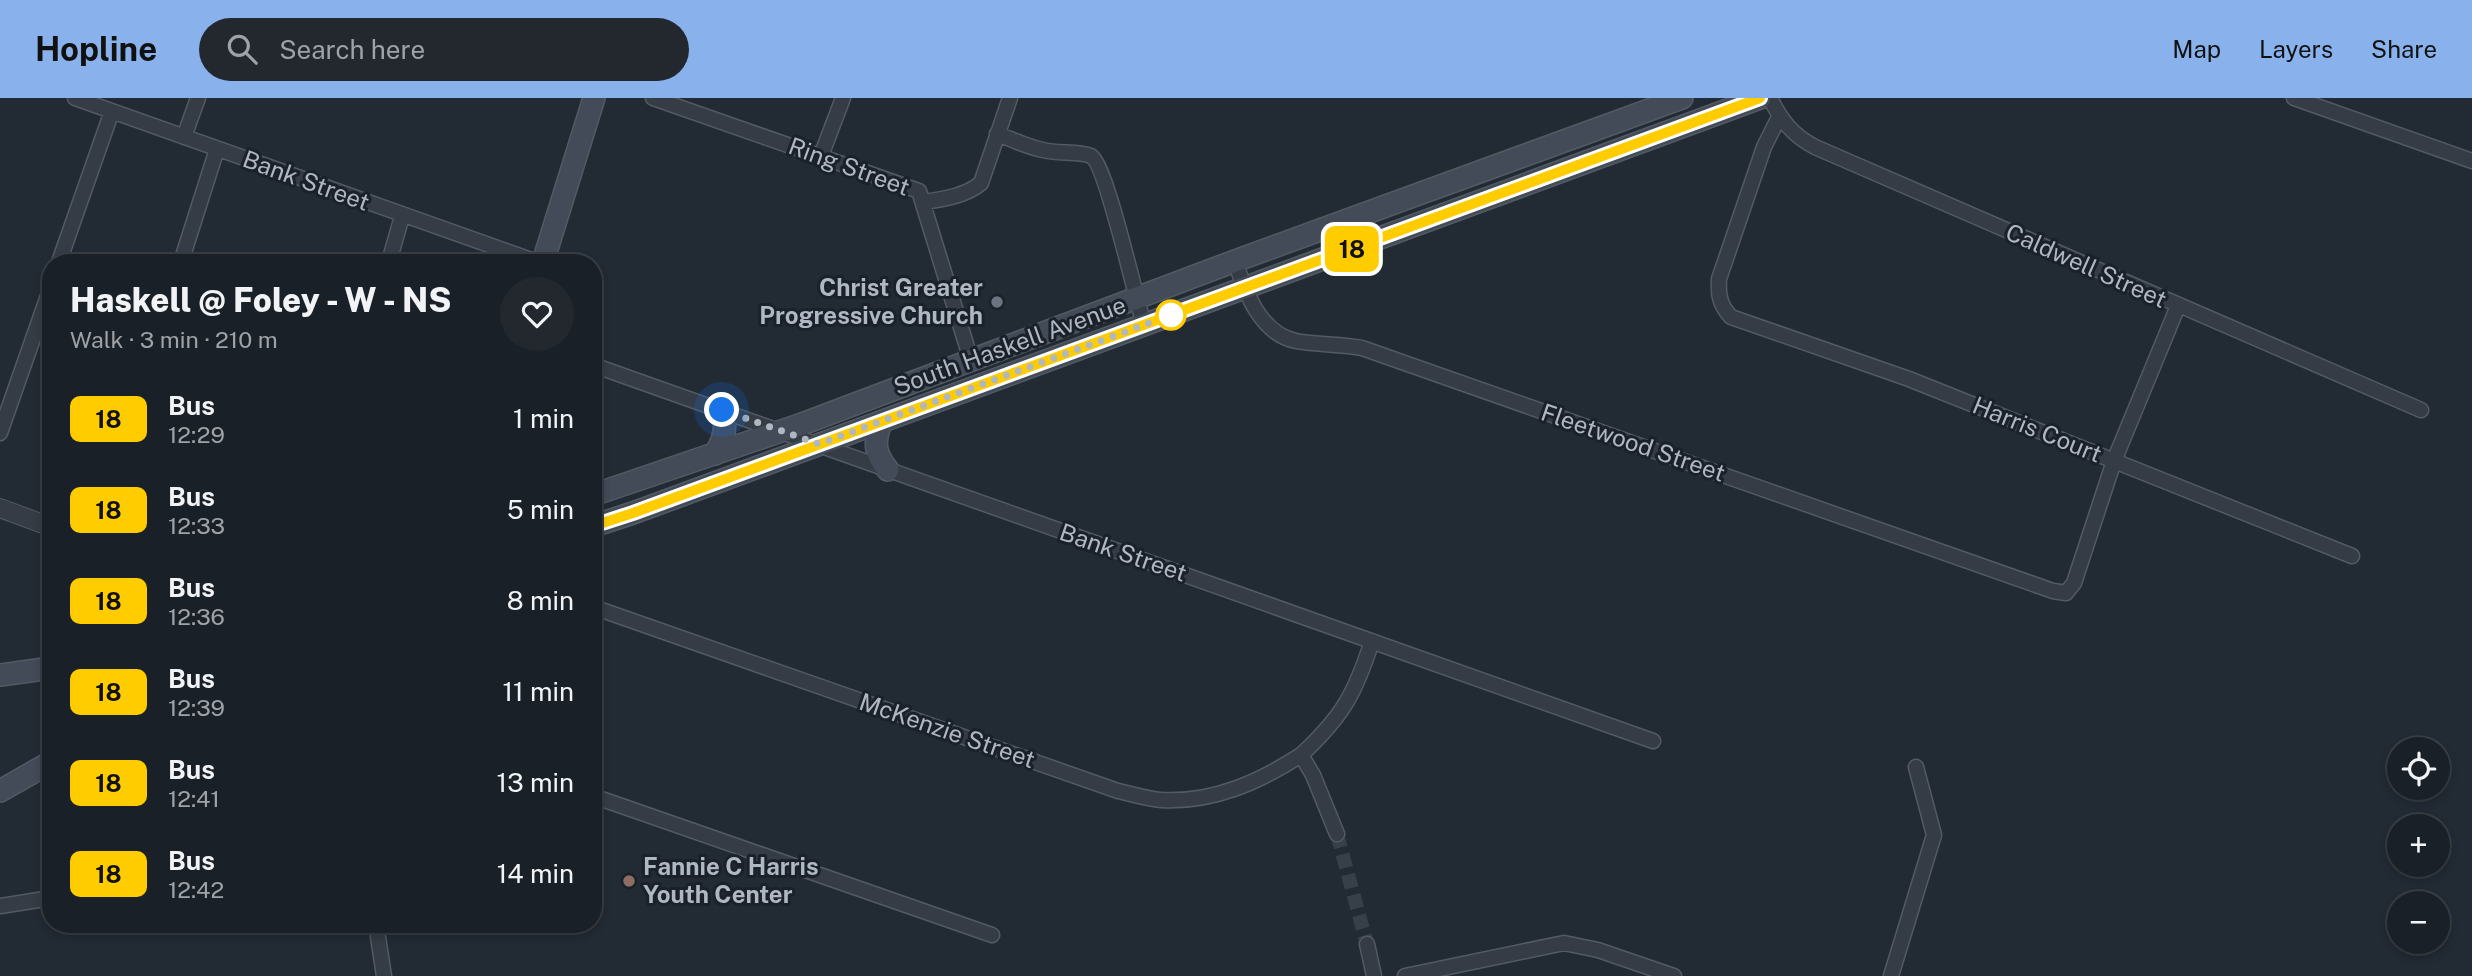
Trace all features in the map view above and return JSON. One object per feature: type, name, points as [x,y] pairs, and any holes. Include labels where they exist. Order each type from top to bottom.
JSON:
[{"type":"main road","points":[[546,254],[594,98]]},
{"type":"main road","name":"South Haskell Avenue","points":[[602,492],[781,431],[1682,98]]},
{"type":"main road","name":"South Haskell Avenue","points":[[602,523],[1760,98]]},
{"type":"main road","points":[[715,454],[724,432],[725,418],[722,410]]},
{"type":"main road","points":[[881,422],[875,438],[875,449],[878,459],[888,470]]},
{"type":"main road","points":[[0,676],[42,669]]},
{"type":"main road","points":[[0,792],[42,767]]},
{"type":"street","name":"Bank Street","points":[[75,98],[514,254]]},
{"type":"street","points":[[184,137],[198,98]]},
{"type":"street","name":"Ring Street","points":[[653,98],[919,191],[971,360]]},
{"type":"street","points":[[821,156],[843,98]]},
{"type":"street","points":[[924,202],[947,199],[981,183],[1010,98]]},
{"type":"street","name":"Caldwell Street","points":[[1770,98],[1779,117],[1791,131],[1815,147],[2421,410]]},
{"type":"street","points":[[2294,98],[2472,160]]},
{"type":"street","points":[[62,254],[112,111]]},
{"type":"street","name":"Harris Court","points":[[1779,117],[1764,148],[1719,279],[1718,294],[1722,307],[1731,317],[1909,379],[2352,556]]},
{"type":"street","points":[[997,134],[1042,150],[1094,158],[1110,197],[1144,325]]},
{"type":"street","points":[[184,254],[217,149]]},
{"type":"street","points":[[391,254],[402,216]]},
{"type":"street","name":"Fleetwood Street","points":[[1235,261],[1258,313],[1273,329],[1294,341],[1362,348],[2053,591],[2066,593],[2074,583],[2114,461]]},
{"type":"street","points":[[2114,461],[2178,306]]},
{"type":"street","points":[[0,433],[42,313]]},
{"type":"street","name":"Bank Street","points":[[602,368],[1653,741]]},
{"type":"street","points":[[0,508],[42,524]]},
{"type":"street","name":"McKenzie Street","points":[[602,610],[1118,791],[1161,800],[1217,794],[1246,786],[1272,774],[1301,755],[1322,736],[1346,705],[1359,682],[1372,641]]},
{"type":"street","points":[[1301,755],[1313,775],[1337,834]]},
{"type":"street","points":[[1891,976],[1934,835],[1916,767]]},
{"type":"street","points":[[602,799],[992,935]]},
{"type":"street","points":[[0,906],[42,899]]},
{"type":"street","points":[[377,933],[384,976]]},
{"type":"street","points":[[1405,976],[1548,944],[1564,943],[1598,950],[1674,976]]},
{"type":"street","points":[[1367,944],[1374,976]]},
{"type":"tunnel","points":[[1337,834],[1367,944]]},
{"type":"bus line","name":"18","points":[[602,523],[1760,98]]},
{"type":"place","name":"Christ Greater Progressive Church","points":[[997,302]]},
{"type":"place","name":"Fannie C Harris Youth Center","points":[[629,881]]},
{"type":"route","points":[[722,410],[819,444],[1171,315]]}]
